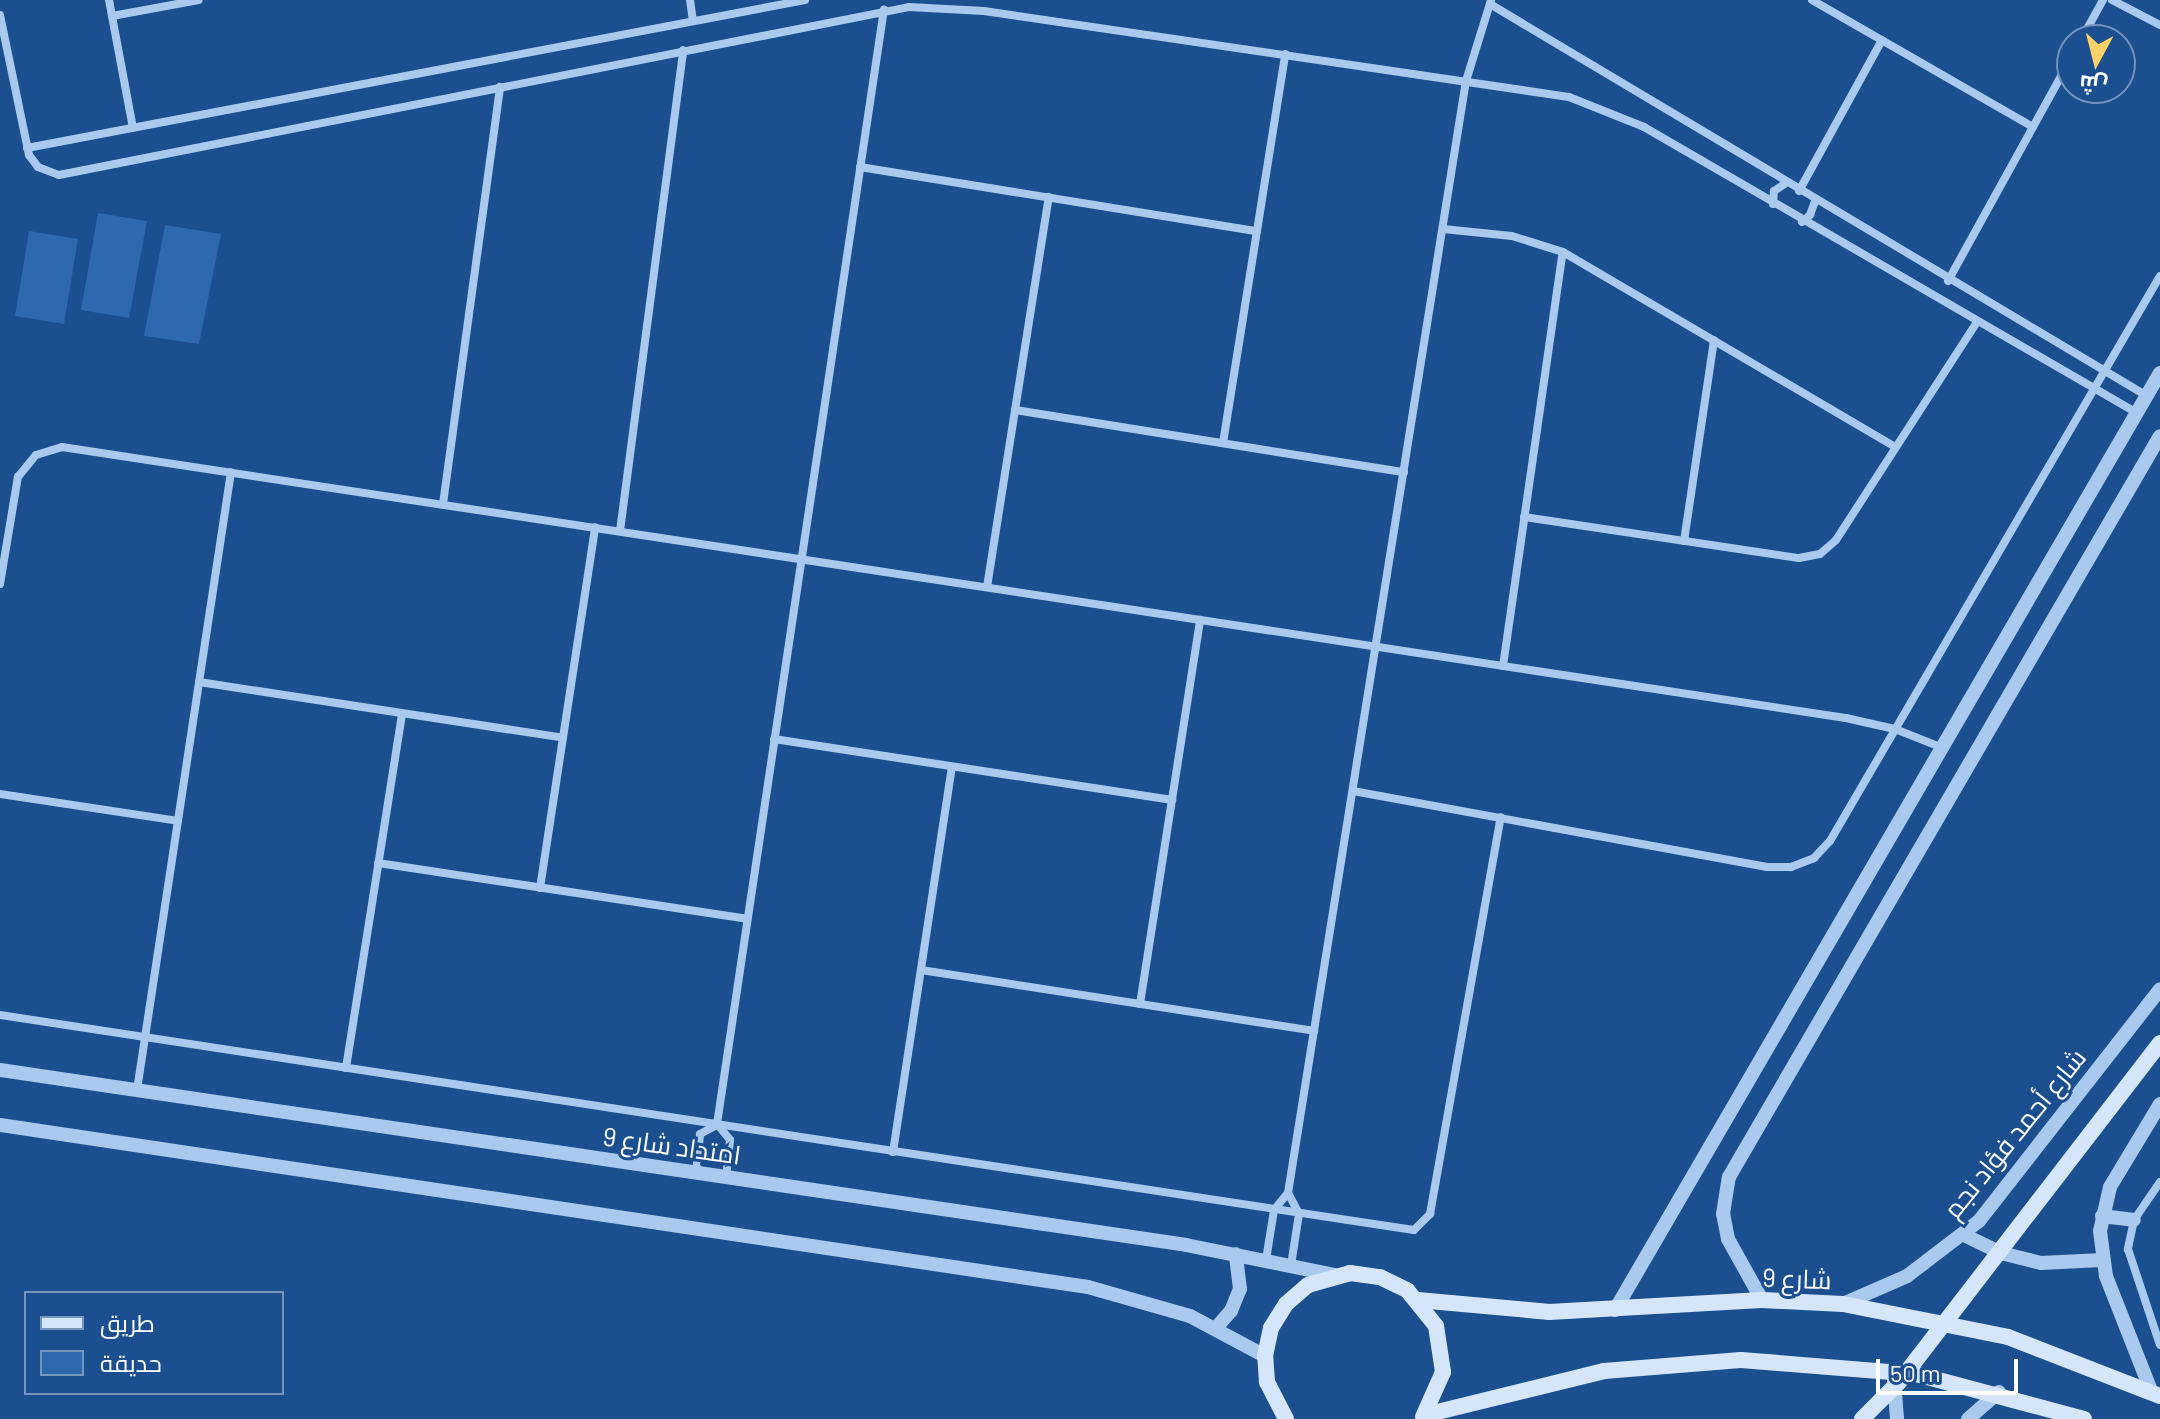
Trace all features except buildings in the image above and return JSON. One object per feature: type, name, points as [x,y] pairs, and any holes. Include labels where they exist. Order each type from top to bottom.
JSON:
[{"type":"main road","points":[[1862,1419],[1899,1382],[2160,1043]]},
{"type":"main road","points":[[1284,1418],[1267,1382],[1265,1356],[1271,1328],[1286,1304],[1308,1285],[1335,1275],[1380,1277],[1418,1300],[1436,1326],[1443,1356],[1439,1387],[1424,1417]]},
{"type":"main road","name":"شارع 9","points":[[1418,1300],[1516,1310],[1615,1310],[1762,1300],[1843,1304],[2008,1337],[2156,1394]]},
{"type":"main road","points":[[1424,1417],[1559,1379],[1650,1365],[1788,1361],[1892,1371],[1999,1392],[2050,1414],[2084,1419]]},
{"type":"street","points":[[109,0],[133,128]]},
{"type":"street","points":[[112,16],[199,0]]},
{"type":"street","points":[[690,0],[693,21]]},
{"type":"street","points":[[27,148],[805,0]]},
{"type":"street","points":[[1812,0],[2033,127]]},
{"type":"street","points":[[2090,24],[2103,0]]},
{"type":"street","points":[[2112,0],[2160,25]]},
{"type":"street","points":[[1266,1260],[1274,1210],[1288,1193],[1466,81],[1491,2],[1948,281],[2147,396]]},
{"type":"street","points":[[0,15],[27,148],[38,167],[66,174],[884,9],[959,7],[1466,81],[1606,108],[2137,413]]},
{"type":"street","points":[[726,1177],[730,1140],[717,1124],[884,9]]},
{"type":"street","points":[[1799,191],[1882,40]]},
{"type":"street","points":[[620,531],[683,50]]},
{"type":"street","points":[[1223,443],[1285,54]]},
{"type":"street","points":[[1948,281],[2056,85]]},
{"type":"street","points":[[443,504],[500,87]]},
{"type":"street","points":[[860,167],[1257,231]]},
{"type":"street","points":[[1773,204],[1774,191],[1786,183]]},
{"type":"street","points":[[987,587],[1049,197]]},
{"type":"street","points":[[1802,222],[1813,211],[1815,201]]},
{"type":"street","points":[[1443,229],[1512,236],[1563,252],[1896,447]]},
{"type":"street","points":[[1503,666],[1563,252]]},
{"type":"street","points":[[1353,791],[1791,867],[1814,858],[1830,841],[2160,276]]},
{"type":"street","points":[[1524,517],[1799,558],[1820,554],[1836,540],[1977,322]]},
{"type":"street","points":[[1684,541],[1714,340]]},
{"type":"street","points":[[1615,1310],[1762,1063],[2160,373]]},
{"type":"street","points":[[1015,410],[1404,472]]},
{"type":"street","points":[[1762,1300],[1728,1239],[1724,1201],[1735,1165],[2160,436]]},
{"type":"street","points":[[0,584],[18,477],[44,451],[72,448],[1503,666],[1895,729],[1944,748]]},
{"type":"street","points":[[137,1090],[231,472]]},
{"type":"street","points":[[540,888],[595,527]]},
{"type":"street","points":[[1140,1004],[1200,620]]},
{"type":"street","points":[[199,682],[563,738]]},
{"type":"street","points":[[346,1068],[402,713]]},
{"type":"street","points":[[774,739],[1172,800]]},
{"type":"street","points":[[893,1152],[952,767]]},
{"type":"street","points":[[0,794],[178,821]]},
{"type":"street","points":[[0,1015],[1407,1231],[1428,1219],[1501,817]]},
{"type":"street","points":[[378,863],[747,919]]},
{"type":"street","points":[[921,970],[1314,1031]]},
{"type":"street","name":"شارع أحمد فؤاد نجم","points":[[1843,1304],[1907,1276],[1964,1235],[2007,1189],[2160,989]]},
{"type":"street","points":[[1762,1063],[1786,1078]]},
{"type":"street","name":"امتداد شارع 9","points":[[0,1070],[1236,1254],[1335,1275]]},
{"type":"street","points":[[2156,1394],[2102,1260],[2102,1216],[2116,1174],[2160,1104]]},
{"type":"street","points":[[696,1173],[700,1134],[717,1124]]},
{"type":"street","points":[[0,1125],[1088,1287],[1149,1302],[1216,1328],[1265,1356]]},
{"type":"street","points":[[2160,1182],[2134,1220],[2131,1268],[2160,1345]]},
{"type":"street","points":[[1288,1193],[1299,1214],[1291,1265]]},
{"type":"street","points":[[2102,1216],[2134,1220]]},
{"type":"street","points":[[1964,1235],[2031,1261],[2102,1260]]},
{"type":"street","points":[[1216,1328],[1231,1311],[1240,1289],[1236,1254]]},
{"type":"street","points":[[1892,1371],[1897,1419]]},
{"type":"street","points":[[1968,1419],[1999,1392]]},
{"type":"green space","points":[[98,213],[147,221],[129,318],[81,310]]},
{"type":"green space","points":[[165,225],[221,234],[199,344],[144,336]]},
{"type":"green space","points":[[29,231],[78,239],[64,324],[15,316]]}]
